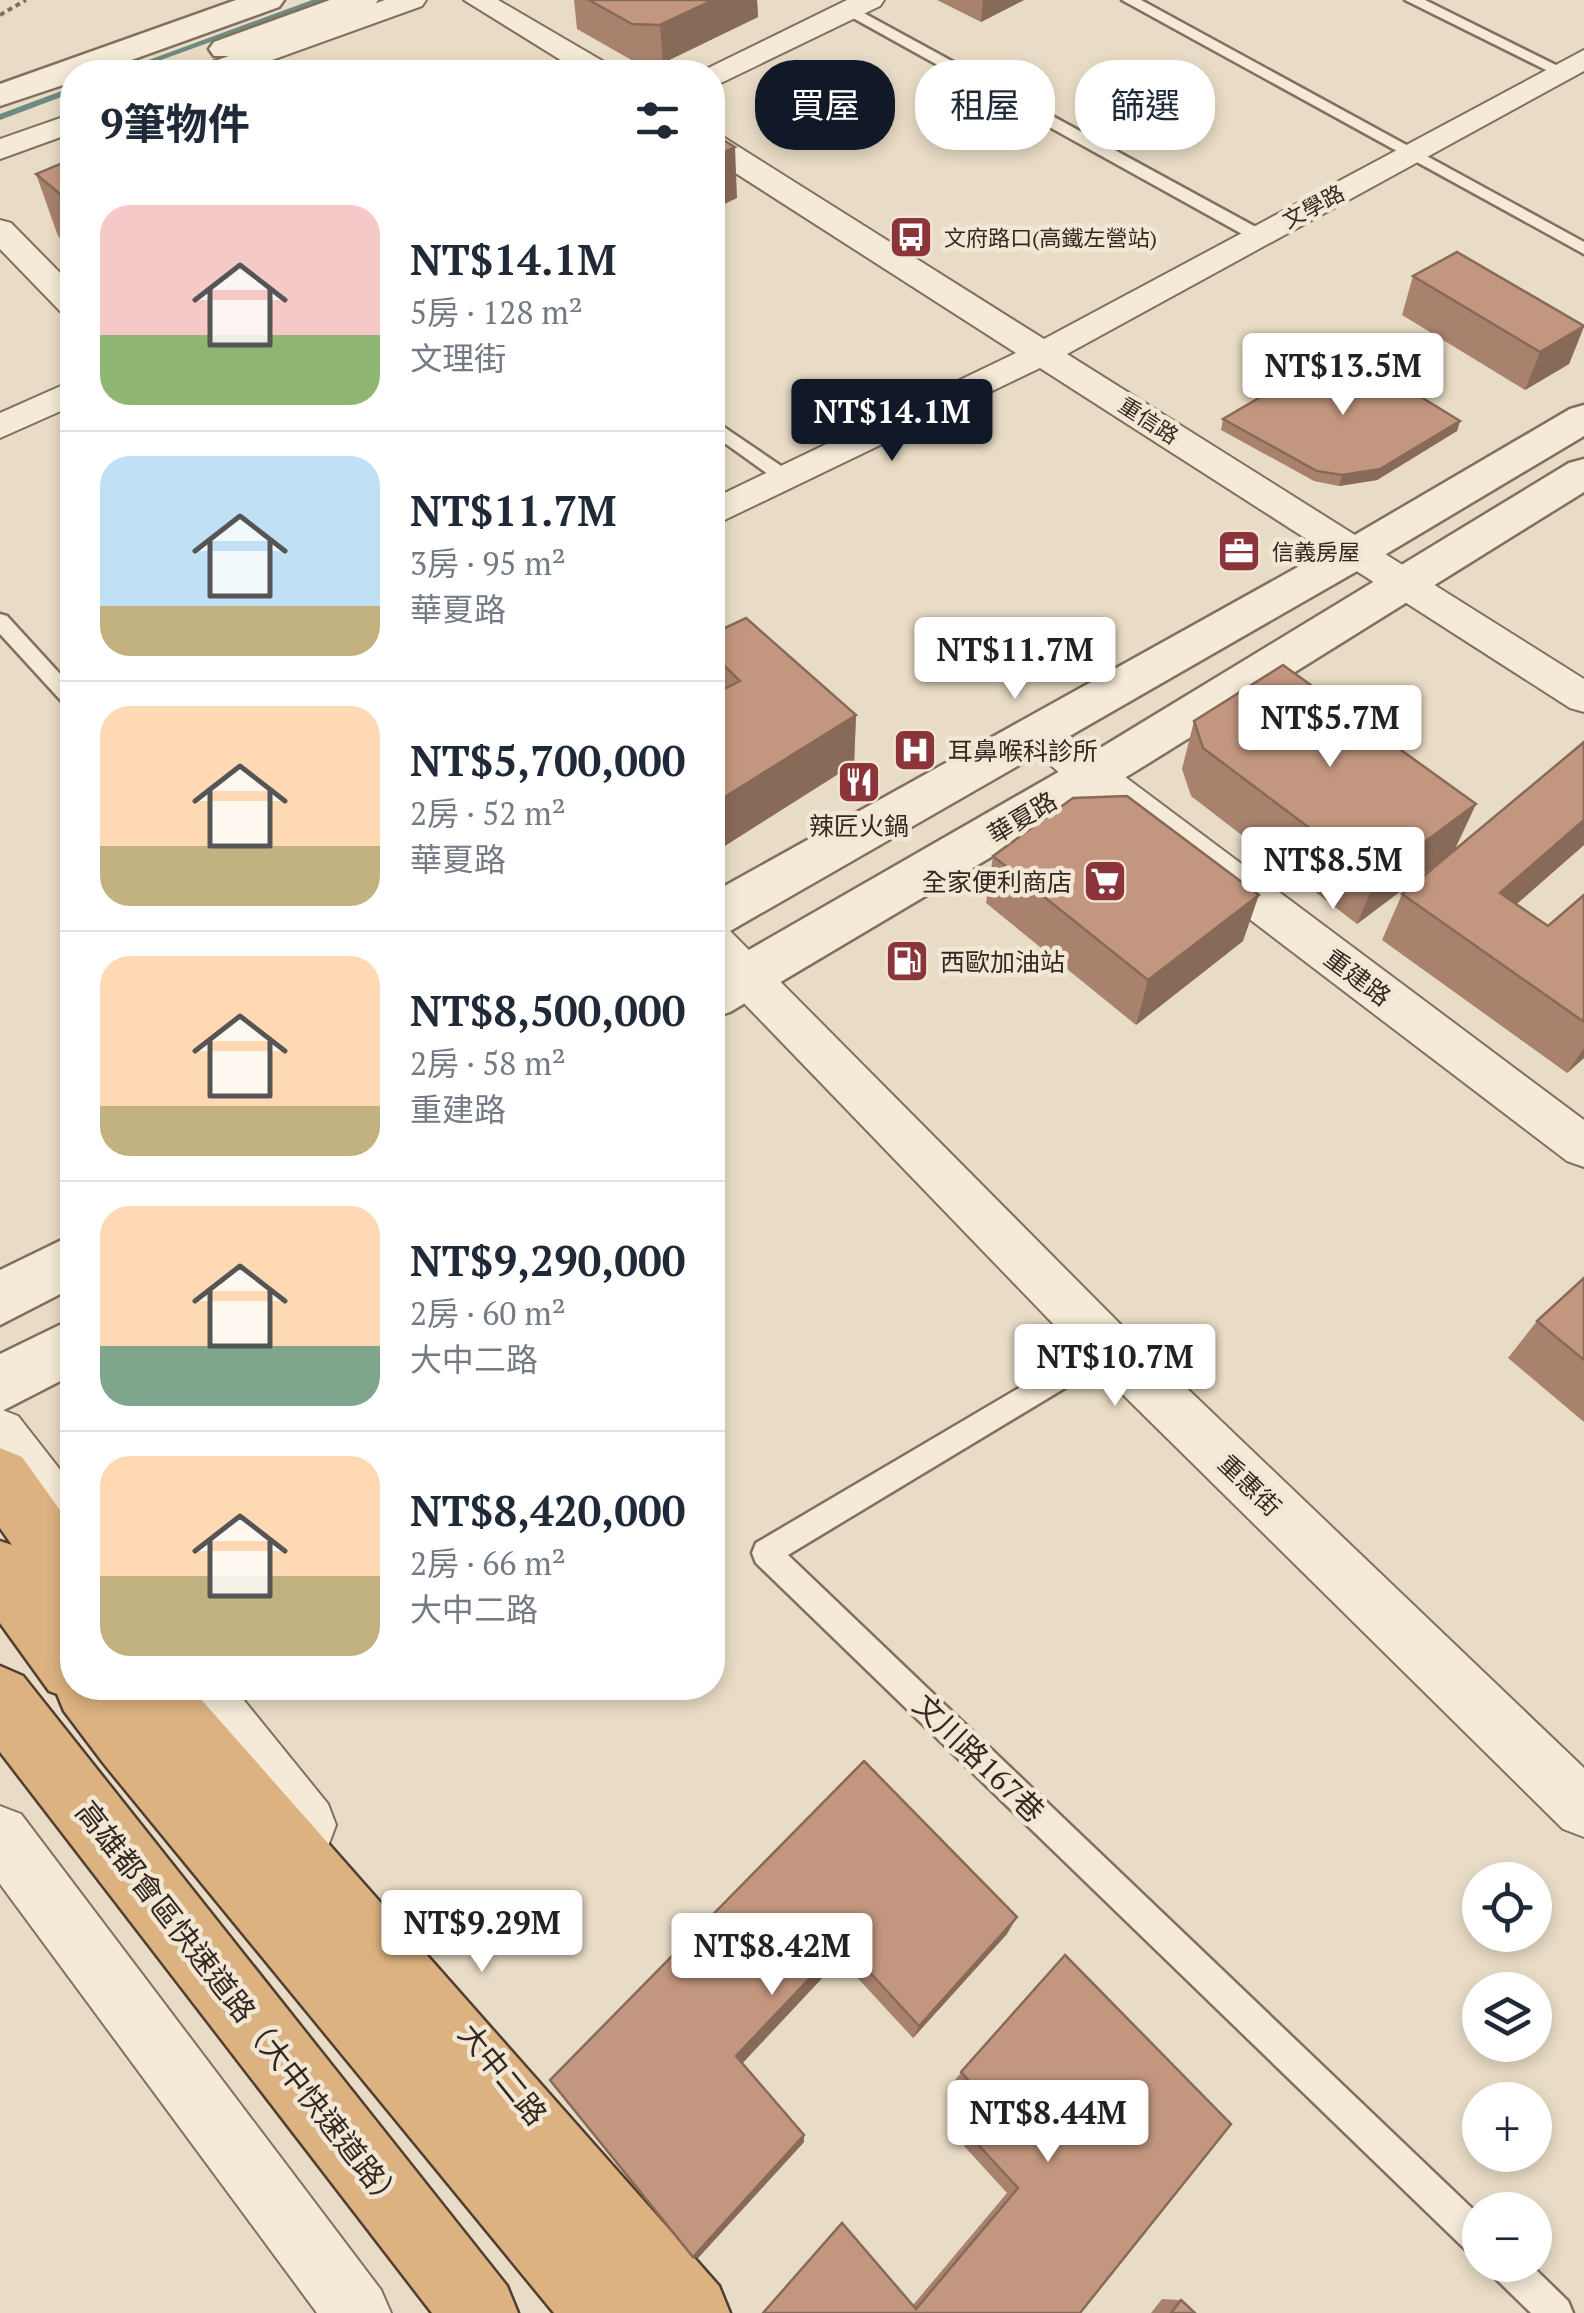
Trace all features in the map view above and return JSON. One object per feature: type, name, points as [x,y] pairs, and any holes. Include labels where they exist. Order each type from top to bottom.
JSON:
[{"type":"highway","points":[[0,1477],[60,1561]]},
{"type":"highway","points":[[0,1571],[60,1652]]},
{"type":"highway","name":"高雄都會區快速道路（大中快速道路）","points":[[0,1700],[480,2313]]},
{"type":"highway","points":[[96,1700],[604,2313]]},
{"type":"highway","points":[[160,1700],[692,2313]]},
{"type":"street","points":[[100,60],[268,0]]},
{"type":"street","points":[[218,60],[361,0]]},
{"type":"street","points":[[224,60],[412,0]]},
{"type":"street","points":[[478,0],[580,60]]},
{"type":"street","points":[[725,70],[860,5]]},
{"type":"street","name":"文學路","points":[[725,508],[1042,354],[1572,65]]},
{"type":"street","points":[[0,96],[60,75]]},
{"type":"street","points":[[0,132],[60,110]]},
{"type":"street","points":[[0,150],[60,128]]},
{"type":"street","name":"重信路","points":[[725,152],[1584,698]]},
{"type":"street","points":[[0,230],[60,292]]},
{"type":"street","points":[[0,427],[60,398]]},
{"type":"street","points":[[725,910],[1356,553],[1584,418]]},
{"type":"street","name":"華夏路","points":[[731,987],[1091,776],[1584,473]]},
{"type":"street","name":"重建路","points":[[1039,732],[1091,776],[1584,1147]]},
{"type":"street","name":"重惠街","points":[[731,987],[1584,1808]]},
{"type":"street","points":[[0,1298],[60,1266]]},
{"type":"street","points":[[0,1386],[60,1352]]},
{"type":"street","points":[[0,1432],[60,1510]]},
{"type":"street","name":"大中二路","points":[[208,1700],[525,2104],[703,2313]]},
{"type":"street","points":[[0,1836],[358,2313]]},
{"type":"lane","points":[[1130,0],[1413,152],[1584,250]]},
{"type":"lane","points":[[1413,0],[1572,65]]},
{"type":"lane","points":[[860,5],[1259,236]]},
{"type":"lane","points":[[725,434],[786,478]]},
{"type":"lane","points":[[0,621],[60,687]]},
{"type":"lane","name":"文川路167巷","points":[[1109,1347],[766,1553],[1462,2223]]},
{"type":"lane","points":[[1524,2282],[1556,2313]]},
{"type":"path","points":[[0,15],[11,5],[26,0]]},
{"type":"building","points":[[589,0],[713,0],[660,25],[632,24]]},
{"type":"building","points":[[60,164],[60,194],[36,174]]},
{"type":"building","points":[[1457,252],[1584,326],[1540,352],[1413,276]]},
{"type":"building","points":[[1343,349],[1460,421],[1380,469],[1342,475],[1317,471],[1223,419]]},
{"type":"building","points":[[746,618],[856,715],[725,797],[725,688],[740,681],[725,667],[725,628]]},
{"type":"building","points":[[1283,665],[1476,804],[1376,878],[1203,748],[1194,721]]},
{"type":"building","points":[[1584,742],[1584,820],[1500,893],[1548,926],[1584,895],[1584,1022],[1402,894]]},
{"type":"building","points":[[1127,796],[1259,895],[1148,980],[993,856],[1073,798]]},
{"type":"building","points":[[1584,1278],[1584,1360],[1537,1321]]},
{"type":"building","points":[[864,1761],[1017,1917],[919,2026],[843,1943],[736,2056],[804,2135],[693,2257],[550,2080]]},
{"type":"building","points":[[1065,1955],[1231,2124],[1080,2313],[763,2313],[842,2223],[916,2309],[1018,2188],[973,2139],[997,2111],[961,2072]]},
{"type":"building","points":[[1181,2300],[1195,2313],[1171,2313]]},
{"type":"waterway","points":[[154,60],[321,0]]},
{"type":"waterway","points":[[0,117],[60,94]]},
{"type":"place","name":"文府路口(高鐵左營站)","points":[[911,237]]},
{"type":"place","name":"信義房屋","points":[[1239,551]]},
{"type":"place","name":"耳鼻喉科診所","points":[[915,750]]},
{"type":"place","name":"辣匠火鍋","points":[[859,782]]},
{"type":"place","name":"全家便利商店","points":[[1105,881]]},
{"type":"place","name":"西歐加油站","points":[[907,961]]}]
